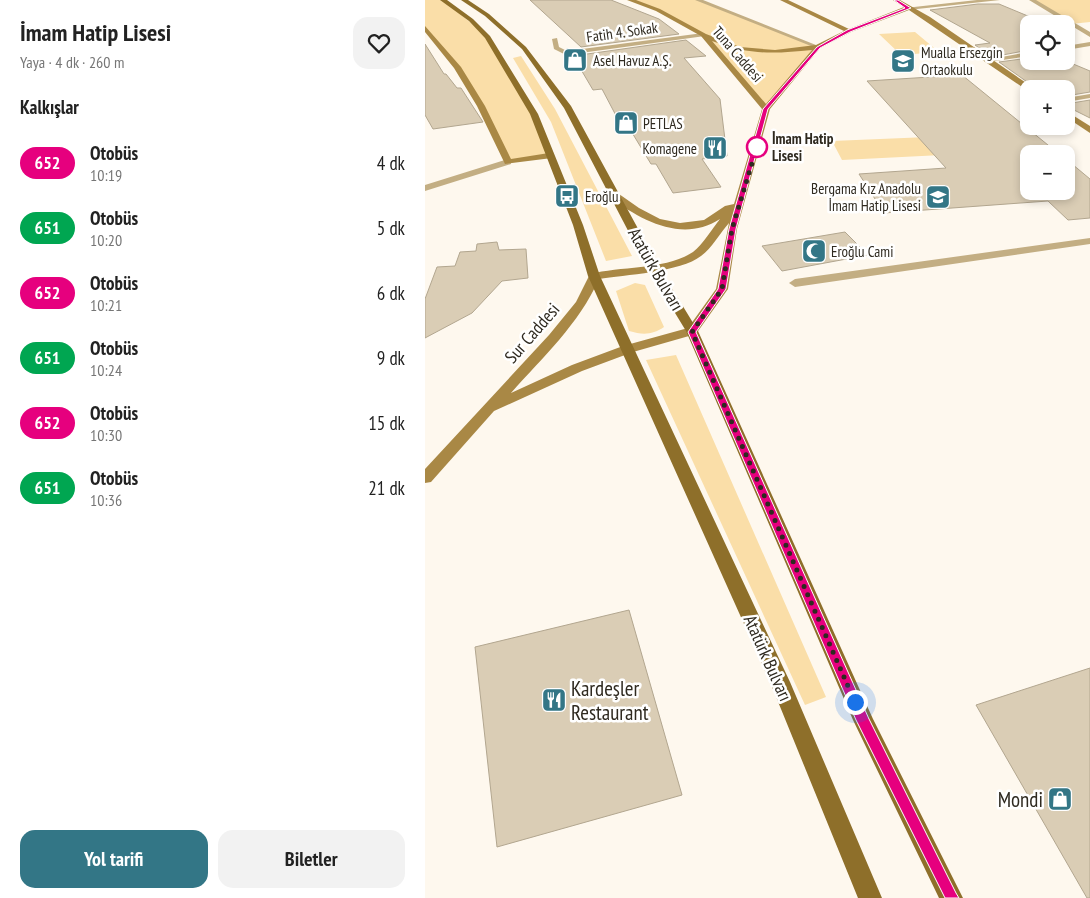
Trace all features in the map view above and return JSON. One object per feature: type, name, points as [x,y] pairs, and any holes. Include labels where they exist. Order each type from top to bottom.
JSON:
[{"type":"main road","name":"Atatürk Bulvarı","points":[[443,0],[471,20],[488,37],[534,114],[549,156],[578,225],[594,276],[780,682],[869,898]]},
{"type":"main road","name":"Atatürk Bulvarı","points":[[464,0],[487,15],[524,48],[568,108],[653,267],[692,332],[863,720],[951,898]]},
{"type":"main road","name":"Tuna Caddesi","points":[[630,0],[658,10],[703,35],[766,109]]},
{"type":"main road","points":[[783,0],[849,31]]},
{"type":"main road","points":[[896,0],[929,18],[1020,81]]},
{"type":"main road","name":"Tuna Caddesi","points":[[692,332],[722,289],[732,229],[766,109],[818,48],[849,31],[909,8]]},
{"type":"main road","points":[[425,28],[467,83],[481,106],[508,162],[549,156]]},
{"type":"main road","points":[[703,35],[739,49],[775,52],[818,48]]},
{"type":"main road","points":[[1075,119],[1090,130]]},
{"type":"main road","points":[[615,196],[639,215],[658,223],[675,226],[707,223],[742,199]]},
{"type":"main road","name":"Tuna Caddesi","points":[[594,276],[653,267],[697,254],[742,199]]},
{"type":"main road","name":"Sur Caddesi","points":[[425,478],[554,338],[582,303],[594,276]]},
{"type":"main road","name":"Sur Caddesi","points":[[490,408],[577,368],[627,349],[692,332]]},
{"type":"street","points":[[698,0],[818,48]]},
{"type":"street","points":[[909,8],[997,0]]},
{"type":"street","points":[[1032,0],[1090,35]]},
{"type":"street","name":"Fatih 4. Sokak","points":[[555,39],[556,48],[566,53],[703,35]]},
{"type":"street","points":[[1075,46],[1090,44]]},
{"type":"street","points":[[989,60],[1020,55]]},
{"type":"street","points":[[1075,98],[1090,96]]},
{"type":"street","points":[[426,188],[508,162]]},
{"type":"street","points":[[795,283],[1090,241]]},
{"type":"shaded area","points":[[425,0],[443,0],[488,37],[521,90],[549,156],[508,162],[457,67],[425,28]]},
{"type":"shaded area","points":[[630,0],[698,0],[818,47],[766,109],[703,35],[658,10]]},
{"type":"shaded area","points":[[1032,0],[1090,0],[1090,22],[1075,24],[1075,15],[1056,15]]},
{"type":"shaded area","points":[[915,32],[939,52],[901,55],[879,34]]},
{"type":"shaded area","points":[[521,56],[555,109],[632,256],[606,261],[551,122],[513,58]]},
{"type":"shaded area","points":[[928,137],[942,155],[842,160],[832,141]]},
{"type":"shaded area","points":[[635,283],[645,285],[664,327],[660,330],[647,334],[629,331],[616,291]]},
{"type":"shaded area","points":[[676,355],[826,697],[805,705],[646,360]]},
{"type":"building","points":[[530,0],[611,0],[659,19],[679,34],[581,47]]},
{"type":"building","points":[[978,4],[999,4],[1025,15],[1020,15],[1020,52],[992,57],[975,45],[990,43],[930,10]]},
{"type":"building","points":[[686,40],[706,56],[684,58],[720,99],[727,156],[702,159],[721,187],[673,193],[656,164],[651,164],[628,126],[622,127],[602,89],[593,90],[573,56]]},
{"type":"building","points":[[425,44],[444,74],[457,88],[461,88],[483,122],[433,129],[425,115]]},
{"type":"building","points":[[1020,59],[1020,70],[1075,70],[1075,65],[1090,71],[1090,92],[1075,94],[1075,80],[1024,80],[999,62]]},
{"type":"building","points":[[962,75],[1020,122],[1020,135],[1036,135],[1048,145],[1020,145],[1020,200],[1075,200],[1075,166],[1090,179],[1090,218],[1068,220],[1048,201],[884,213],[859,174],[946,168],[867,81]]},
{"type":"building","points":[[1090,100],[1090,118],[1075,110],[1075,102]]},
{"type":"building","name":"Eroğlu Cami","points":[[845,232],[868,255],[782,271],[762,246]]},
{"type":"building","points":[[497,242],[499,250],[526,249],[528,278],[502,281],[472,313],[425,338],[425,299],[437,267],[455,266],[460,252],[476,251],[477,244]]},
{"type":"building","name":"Kardeşler Restaurant","points":[[629,610],[682,795],[497,847],[475,647]]},
{"type":"building","name":"Mondi","points":[[1090,668],[1090,898],[1087,898],[976,705]]},
{"type":"bus line","name":"652","points":[[896,0],[909,8],[849,31],[818,48],[766,109],[757,147],[732,229],[722,289],[692,332],[863,720],[951,898]]},
{"type":"place","name":"Asel Havuz A.Ş.","points":[[575,60]]},
{"type":"place","name":"Mualla Ersezgin Ortaokulu","points":[[903,61]]},
{"type":"place","name":"PETLAS","points":[[626,123]]},
{"type":"place","name":"İmam Hatip Lisesi","points":[[757,147]]},
{"type":"place","name":"Komagene","points":[[715,148]]},
{"type":"place","name":"Eroğlu","points":[[567,196]]},
{"type":"place","name":"Bergama Kız Anadolu İmam Hatip Lisesi","points":[[938,197]]},
{"type":"place","name":"Eroğlu Cami","points":[[814,251]]},
{"type":"place","name":"Kardeşler Restaurant","points":[[554,700]]},
{"type":"place","name":"Mondi","points":[[1060,799]]},
{"type":"route","points":[[757,147],[732,229],[722,289],[692,332],[855,702]]}]
